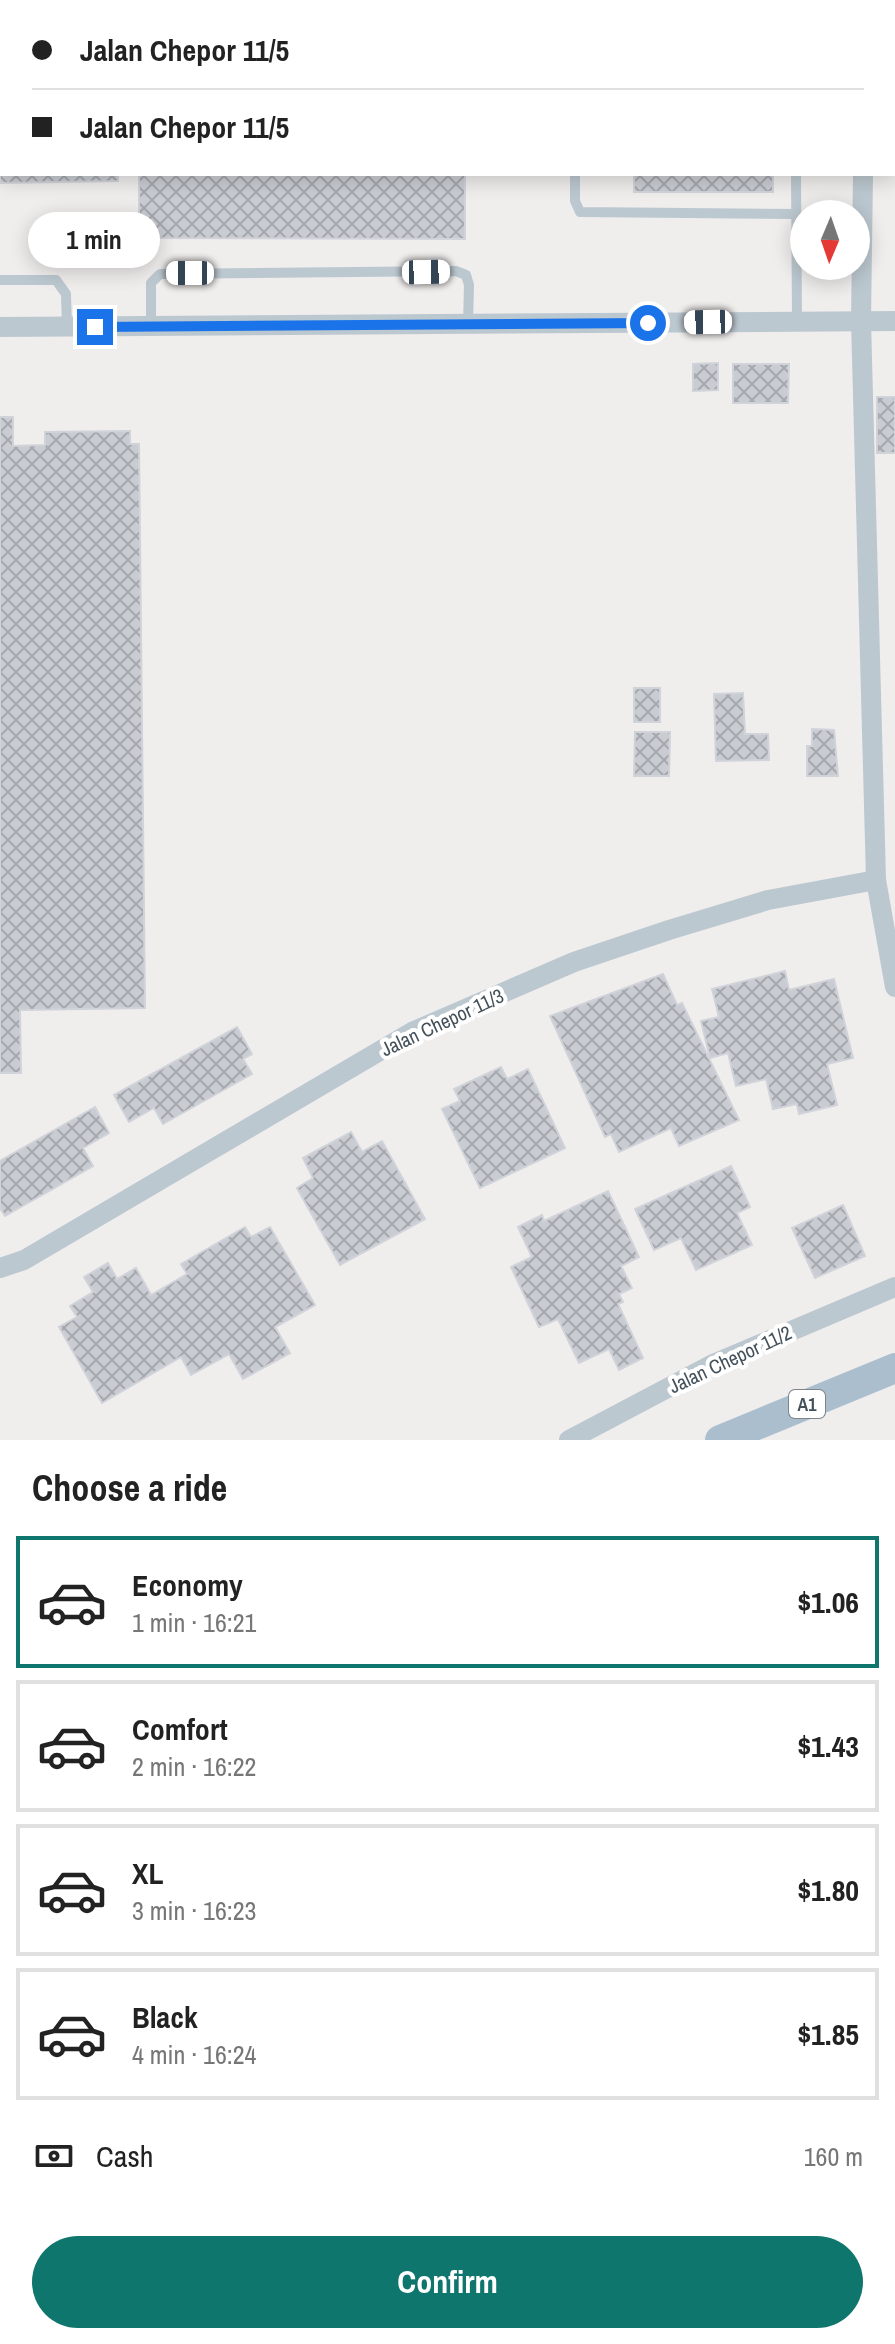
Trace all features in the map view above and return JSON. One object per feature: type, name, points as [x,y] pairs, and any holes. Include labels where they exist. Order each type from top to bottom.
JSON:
[{"type":"main road","name":"A1","points":[[720,1440],[895,1368]]},
{"type":"main road","name":"A1","points":[[761,1440],[895,1388]]},
{"type":"street","points":[[863,176],[861,321],[876,880],[895,987]]},
{"type":"street","points":[[0,327],[895,321]]},
{"type":"street","name":"Jalan Chepor 11/3","points":[[0,1268],[24,1260],[412,1032],[574,962],[669,930],[768,900],[876,880]]},
{"type":"street","name":"Jalan Chepor 11/2","points":[[569,1440],[711,1365],[895,1287]]},
{"type":"lane","points":[[575,176],[575,201],[580,212],[790,214]]},
{"type":"lane","points":[[796,176],[796,200]]},
{"type":"lane","points":[[151,326],[151,283],[160,274],[456,271],[466,275],[469,285],[468,324]]},
{"type":"lane","points":[[0,280],[56,280],[66,294],[67,327]]},
{"type":"lane","points":[[797,280],[797,322]]},
{"type":"building","points":[[0,176],[118,176],[118,181],[0,183]]},
{"type":"building","points":[[139,176],[465,176],[465,239],[139,238]]},
{"type":"building","points":[[634,176],[773,176],[773,192],[634,192]]},
{"type":"building","points":[[718,363],[718,390],[693,391],[693,364]]},
{"type":"building","points":[[733,364],[789,364],[788,403],[733,403]]},
{"type":"building","points":[[877,397],[895,397],[895,453],[877,453]]},
{"type":"building","points":[[0,417],[13,417],[13,446],[45,445],[45,432],[130,431],[130,444],[139,444],[145,1008],[20,1010],[21,1073],[0,1073]]},
{"type":"building","points":[[634,688],[660,688],[660,722],[634,722]]},
{"type":"building","points":[[743,693],[745,734],[768,734],[769,760],[716,761],[714,694]]},
{"type":"building","points":[[812,729],[834,730],[838,776],[807,776],[807,746],[812,746]]},
{"type":"building","points":[[635,732],[670,732],[669,776],[634,776]]},
{"type":"building","points":[[785,971],[789,990],[834,979],[853,1058],[827,1064],[837,1105],[799,1114],[797,1104],[773,1109],[766,1079],[736,1086],[728,1053],[710,1058],[701,1021],[719,1017],[712,989]]},
{"type":"building","points":[[663,974],[677,1005],[682,1003],[739,1120],[679,1146],[671,1128],[619,1152],[611,1134],[605,1137],[550,1016]]},
{"type":"building","points":[[237,1027],[252,1054],[243,1059],[252,1074],[163,1124],[154,1108],[129,1122],[114,1095]]},
{"type":"building","points":[[501,1067],[507,1079],[528,1069],[565,1148],[480,1188],[442,1109],[460,1101],[454,1089]]},
{"type":"building","points":[[95,1107],[109,1133],[83,1148],[93,1166],[5,1216],[0,1208],[0,1161]]},
{"type":"building","points":[[351,1132],[362,1152],[382,1141],[425,1219],[340,1265],[297,1188],[313,1178],[303,1158]]},
{"type":"building","points":[[731,1166],[750,1207],[737,1213],[752,1245],[696,1270],[681,1238],[654,1250],[635,1209]]},
{"type":"building","points":[[608,1191],[639,1257],[621,1266],[632,1288],[619,1294],[623,1302],[618,1304],[643,1358],[619,1370],[609,1349],[579,1363],[558,1319],[539,1327],[511,1267],[532,1257],[518,1227],[542,1215],[544,1221]]},
{"type":"building","points":[[843,1205],[865,1256],[815,1278],[792,1228]]},
{"type":"building","points":[[245,1227],[251,1237],[270,1227],[315,1305],[275,1327],[290,1353],[243,1379],[229,1354],[191,1375],[181,1357],[102,1403],[59,1327],[77,1317],[70,1306],[93,1292],[84,1277],[108,1263],[117,1279],[136,1268],[151,1295],[187,1274],[181,1264]]},
{"type":"route","points":[[95,327],[648,323]]}]
